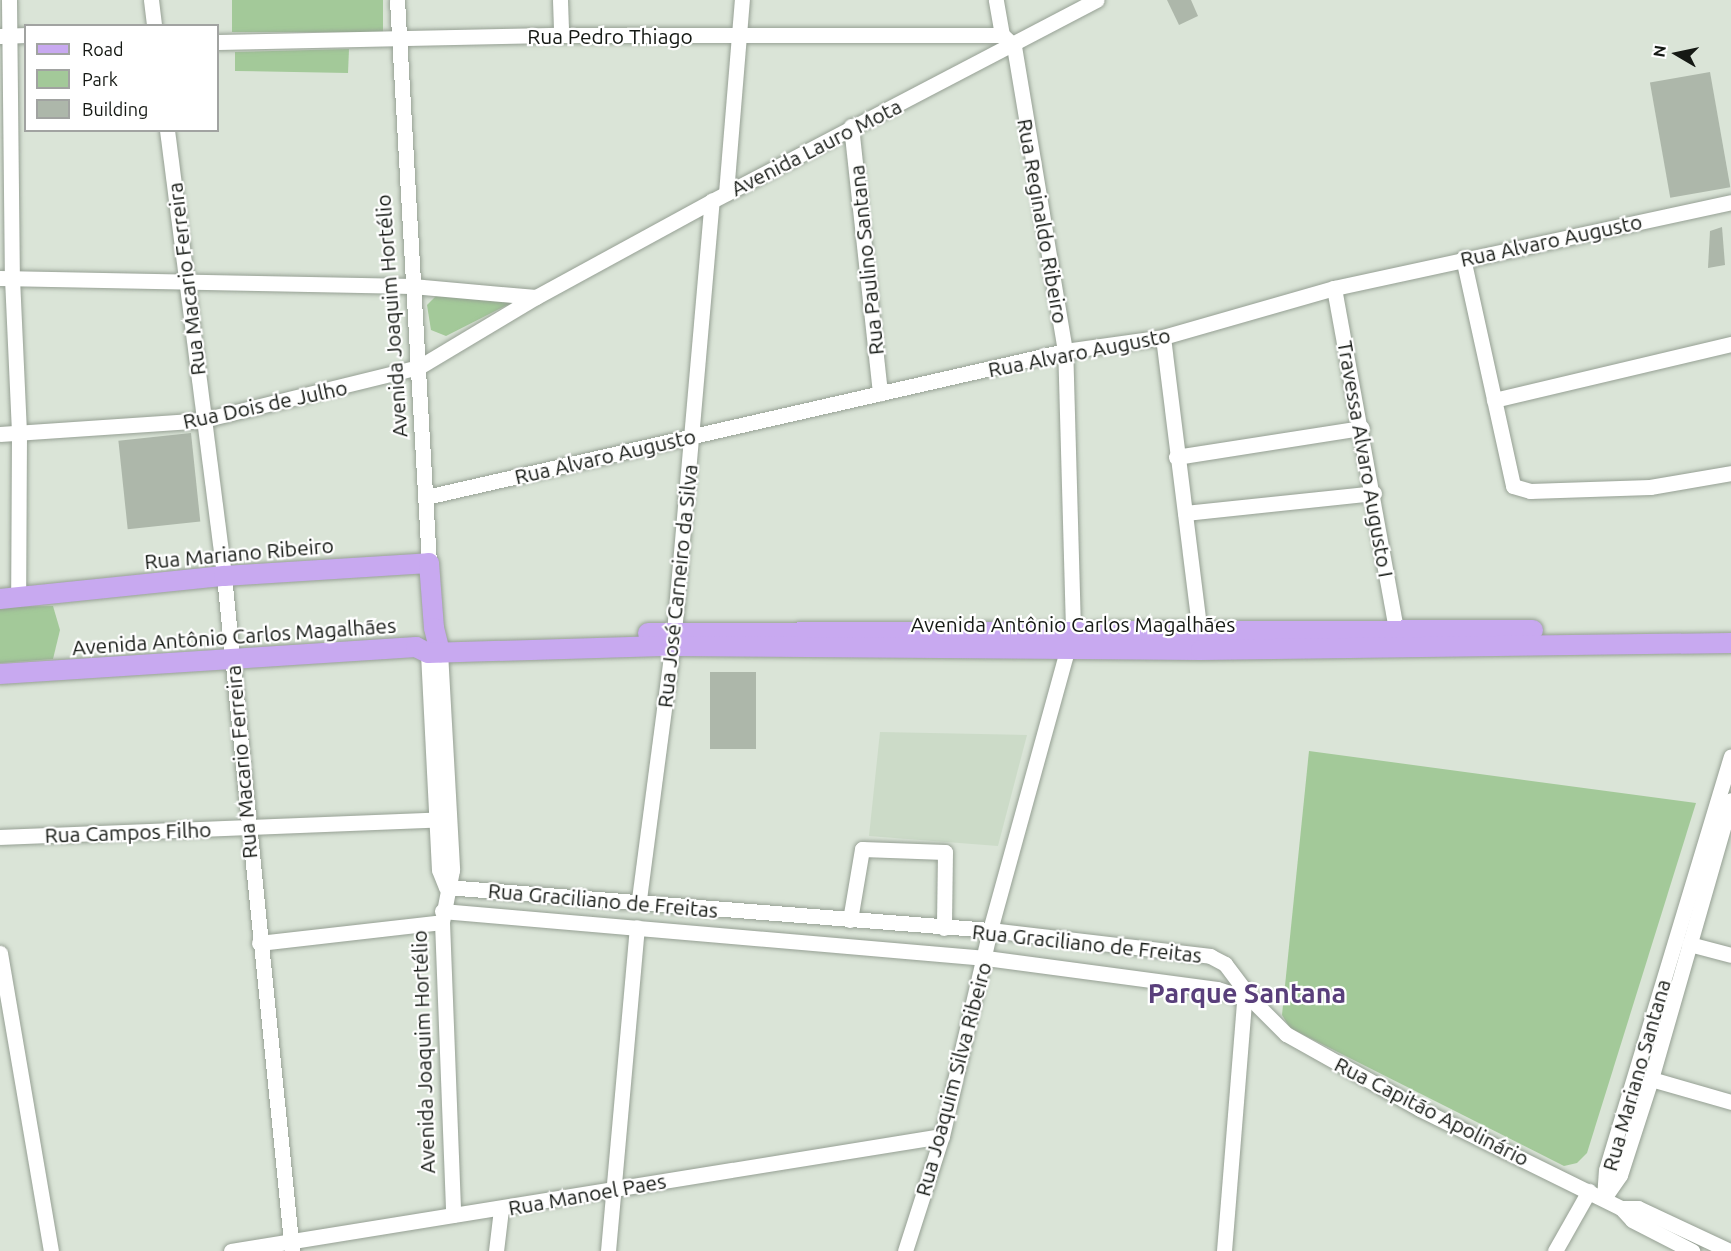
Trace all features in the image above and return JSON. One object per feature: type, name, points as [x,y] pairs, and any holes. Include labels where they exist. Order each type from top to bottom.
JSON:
[{"type":"main road","name":"Rua Mariano Ribeiro","points":[[9,598],[224,576],[429,563]]},
{"type":"main road","name":"Avenida Joaquim Hortélio","points":[[429,563],[431,644]]},
{"type":"main road","name":"Avenida Antônio Carlos Magalhães","points":[[1472,637],[1731,630]]},
{"type":"main road","name":"Avenida Antônio Carlos Magalhães","points":[[0,674],[232,662],[431,644],[673,639],[1071,638],[1201,642],[1472,637],[1731,643]]},
{"type":"street","points":[[9,0],[12,35],[6,179],[6,278],[19,434],[9,598]]},
{"type":"street","points":[[151,0],[154,24]]},
{"type":"street","name":"Avenida Joaquim Hortélio","points":[[397,0],[429,563]]},
{"type":"street","points":[[560,0],[561,35]]},
{"type":"street","points":[[726,193],[742,0]]},
{"type":"street","points":[[996,0],[1002,35],[1014,46]]},
{"type":"street","name":"Avenida Lauro Mota","points":[[419,368],[536,297],[726,193],[851,126],[1014,46],[1097,0]]},
{"type":"street","name":"Rua Pedro Thiago","points":[[219,42],[561,35],[1002,35]]},
{"type":"street","name":"Rua Reginaldo Ribeiro","points":[[1014,46],[1065,351],[1071,638]]},
{"type":"street","name":"Rua Paulino Santana","points":[[851,126],[880,393]]},
{"type":"street","name":"Rua Macario Ferreira","points":[[167,132],[224,576],[246,827],[292,1246]]},
{"type":"street","name":"Rua José Carneiro da Silva","points":[[639,899],[673,639],[693,436],[712,201]]},
{"type":"street","name":"Rua Alvaro Augusto","points":[[426,497],[1065,351],[1163,337],[1334,288],[1463,258],[1731,202]]},
{"type":"street","points":[[1463,258],[1513,486],[1530,491],[1650,487],[1731,473]]},
{"type":"street","points":[[6,278],[188,284],[412,286],[536,297]]},
{"type":"street","name":"Travessa Alvaro Augusto I","points":[[1334,288],[1374,493],[1398,637]]},
{"type":"street","points":[[1163,337],[1176,457],[1201,642]]},
{"type":"street","points":[[1494,400],[1731,344]]},
{"type":"street","name":"Rua Dois de Julho","points":[[0,434],[203,420],[419,368]]},
{"type":"street","points":[[1176,457],[1362,428]]},
{"type":"street","points":[[1185,513],[1374,493]]},
{"type":"street","name":"Rua Joaquim Silva Ribeiro","points":[[905,1251],[942,1136],[986,958],[990,930],[1071,638]]},
{"type":"street","name":"Avenida Joaquim Hortélio","points":[[431,644],[442,819],[439,870],[446,886],[442,916],[453,1215]]},
{"type":"street","name":"Rua Mariano Santana","points":[[1604,1198],[1606,1170],[1731,757]]},
{"type":"street","name":"Rua Mariano Santana","points":[[1604,1198],[1620,1175],[1651,1079],[1731,804]]},
{"type":"street","name":"Rua Campos Filho","points":[[0,837],[442,819]]},
{"type":"street","points":[[850,920],[862,849],[945,852],[944,927]]},
{"type":"street","name":"Rua Graciliano de Freitas","points":[[446,886],[639,899],[850,920],[990,930],[1210,956],[1220,959],[1247,995]]},
{"type":"street","name":"Rua Graciliano de Freitas","points":[[259,944],[442,916],[637,927],[986,958],[1247,995]]},
{"type":"street","points":[[608,1251],[637,927]]},
{"type":"street","points":[[1689,944],[1731,955]]},
{"type":"street","points":[[0,953],[2,984],[51,1251]]},
{"type":"street","points":[[1224,1251],[1247,995]]},
{"type":"street","name":"Rua Capitão Apolinário","points":[[1247,995],[1286,1034],[1420,1109],[1604,1198],[1621,1208],[1632,1220],[1692,1251]]},
{"type":"street","points":[[1651,1079],[1731,1102]]},
{"type":"street","name":"Rua Manoel Paes","points":[[231,1251],[292,1246],[453,1215],[942,1136]]},
{"type":"street","points":[[1555,1251],[1589,1191]]},
{"type":"street","name":"Rua Capitão Apolinário","points":[[1621,1208],[1638,1208],[1730,1251]]},
{"type":"street","points":[[496,1251],[501,1209]]},
{"type":"shaded area","points":[[880,732],[1027,735],[998,846],[869,836]]},
{"type":"green space","points":[[232,0],[383,0],[383,32],[232,32]]},
{"type":"green space","points":[[349,49],[348,73],[235,71],[235,52]]},
{"type":"green space","points":[[436,296],[513,302],[446,336],[431,330],[427,305]]},
{"type":"green space","points":[[53,606],[60,630],[53,659],[0,663],[0,607]]},
{"type":"green space","points":[[1309,751],[1696,803],[1587,1153],[1577,1163],[1564,1166],[1290,1028],[1282,1015]]},
{"type":"building","points":[[1167,0],[1191,0],[1198,16],[1179,25]]},
{"type":"building","points":[[1710,72],[1730,187],[1670,198],[1650,83]]},
{"type":"building","points":[[1722,227],[1725,265],[1708,268],[1710,231]]},
{"type":"building","points":[[191,433],[200,522],[128,529],[118,441]]},
{"type":"building","points":[[710,672],[756,672],[756,749],[710,749]]},
{"type":"district","name":"Parque Santana","points":[[1247,994]]}]
